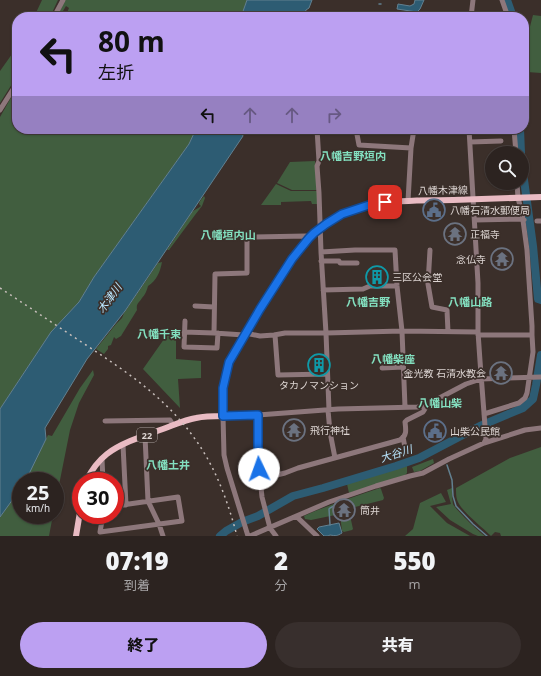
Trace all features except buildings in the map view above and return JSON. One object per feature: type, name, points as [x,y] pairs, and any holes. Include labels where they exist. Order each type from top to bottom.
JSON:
[{"type":"main road","name":"八幡木津線","points":[[223,416],[223,388],[229,362],[244,334],[292,259],[309,238],[320,229],[342,214],[372,204],[408,200],[538,198]]},
{"type":"main road","name":"22","points":[[90,472],[102,459],[111,452],[145,436],[196,418],[223,416]]},
{"type":"main road","points":[[76,536],[78,524]]},
{"type":"street","points":[[57,12],[63,0]]},
{"type":"street","points":[[472,0],[472,12]]},
{"type":"street","points":[[502,0],[506,12]]},
{"type":"street","points":[[0,110],[12,91]]},
{"type":"street","points":[[317,134],[319,161],[317,166],[320,193],[321,261],[326,333],[328,410],[335,458]]},
{"type":"street","points":[[357,134],[359,145],[411,148]]},
{"type":"street","points":[[408,200],[413,134]]},
{"type":"street","points":[[469,134],[478,284],[478,334],[486,439],[484,443]]},
{"type":"street","points":[[514,134],[515,146]]},
{"type":"street","points":[[470,142],[501,141]]},
{"type":"street","points":[[484,416],[519,403],[525,398],[530,378],[533,352],[532,326],[527,250],[518,190]]},
{"type":"street","points":[[475,220],[523,220]]},
{"type":"street","points":[[185,321],[184,347],[216,348],[214,307],[215,274],[247,273],[247,237],[306,236],[309,238]]},
{"type":"street","points":[[321,252],[395,250],[402,331],[405,407]]},
{"type":"street","points":[[430,250],[428,284],[432,308],[447,310],[448,332]]},
{"type":"street","points":[[321,261],[357,263]]},
{"type":"street","points":[[421,283],[428,284]]},
{"type":"street","points":[[323,290],[363,289],[370,286],[397,286]]},
{"type":"street","points":[[195,306],[214,307]]},
{"type":"street","points":[[184,332],[260,336],[285,333],[402,331],[532,335]]},
{"type":"street","points":[[275,335],[278,375],[327,374]]},
{"type":"street","points":[[382,368],[403,368]]},
{"type":"street","points":[[541,377],[481,379],[466,384],[428,404],[418,407],[223,416],[224,455],[240,512],[249,536],[329,502],[383,484],[423,473],[484,443],[525,430],[541,428]]},
{"type":"street","points":[[406,453],[403,438],[406,431],[405,422],[423,412],[428,404]]},
{"type":"street","points":[[258,415],[258,446],[263,503],[270,528],[276,536]]},
{"type":"street","points":[[105,421],[170,420],[173,425]]},
{"type":"street","points":[[145,436],[148,502],[163,536]]},
{"type":"street","points":[[260,479],[403,438]]},
{"type":"street","points":[[102,524],[100,532],[182,521],[178,497],[126,505],[124,445]]},
{"type":"street","points":[[102,459],[103,472]]},
{"type":"street","points":[[297,516],[317,536]]},
{"type":"green space","points":[[42,0],[58,0],[52,12],[36,12]]},
{"type":"green space","points":[[65,0],[247,0],[243,12],[67,12],[69,8],[66,6],[62,12],[59,12]]},
{"type":"green space","points":[[533,15],[541,16],[541,73],[529,72],[529,30]]},
{"type":"green space","points":[[12,54],[12,84],[0,103],[0,71]]},
{"type":"green space","points":[[12,96],[12,134],[194,134],[189,144],[94,277],[79,302],[51,332],[0,409],[0,117]]},
{"type":"green space","points":[[315,161],[317,190],[292,190],[277,183],[290,162]]},
{"type":"green space","points":[[276,184],[291,191],[317,191],[317,204],[312,204],[311,201],[281,202],[281,205],[261,205]]},
{"type":"green space","points":[[204,196],[205,198],[202,206],[169,250],[167,250],[192,212],[201,206],[199,204]]},
{"type":"green space","points":[[162,262],[158,276],[148,286],[145,294],[137,304],[137,310],[121,336],[116,339],[114,337],[111,345],[108,346],[108,349],[104,354],[96,349],[122,318],[158,263]]},
{"type":"green space","points":[[169,332],[176,335],[176,359],[201,361],[201,378],[178,379],[180,408],[143,369]]},
{"type":"green space","points":[[93,370],[94,375],[79,403],[70,430],[62,472],[30,472],[48,435],[52,436],[80,388]]},
{"type":"green space","points":[[541,447],[541,536],[501,536],[500,533],[495,532],[491,536],[469,516],[459,504],[457,500],[456,488],[510,458]]},
{"type":"green space","points":[[433,459],[434,463],[420,471],[414,472],[412,467]]},
{"type":"green space","points":[[407,466],[407,473],[404,476],[349,493],[347,484]]},
{"type":"green space","points":[[380,488],[384,498],[383,500],[347,509],[346,507],[340,508],[340,514],[311,520],[305,519],[304,516],[313,512]]},
{"type":"green space","points":[[452,488],[453,504],[455,507],[485,536],[473,534],[450,520],[436,507],[451,504],[447,490]]},
{"type":"green space","points":[[441,493],[446,502],[430,506],[447,523],[470,536],[405,536],[413,529],[420,503]]},
{"type":"green space","points":[[12,500],[12,524],[51,524],[49,536],[0,536],[0,517]]},
{"type":"green space","points":[[351,520],[353,529],[344,532],[342,531],[341,521]]},
{"type":"water","points":[[247,0],[312,0],[309,8],[305,12],[243,12]]},
{"type":"water","points":[[415,0],[424,0],[417,12],[397,9],[398,4],[410,6],[414,4]]},
{"type":"water","name":"木津川","points":[[194,134],[242,134],[243,136],[125,311],[87,359],[45,428],[46,439],[30,472],[12,472],[12,500],[0,517],[0,409],[51,332],[79,302],[94,277],[189,144]]},
{"type":"water","points":[[339,523],[342,533],[335,536],[324,536],[317,529],[319,527]]},
{"type":"waterway","name":"大谷川","points":[[507,0],[511,12]]},
{"type":"waterway","name":"大谷川","points":[[520,134],[521,146]]},
{"type":"waterway","name":"大谷川","points":[[525,190],[538,299],[541,300]]},
{"type":"waterway","name":"大谷川","points":[[220,536],[242,522],[258,516],[293,496],[419,458],[480,426],[523,408],[533,399],[541,355]]},
{"type":"waterway","points":[[447,465],[452,480],[453,496],[456,506],[487,536]]},
{"type":"waterway","points":[[330,525],[329,509],[344,501]]},
{"type":"railway","points":[[0,288],[116,365],[159,398],[172,411],[195,439],[215,473],[230,511],[237,536]]},
{"type":"place","name":"八幡石清水郵便局","points":[[434,210]]},
{"type":"place","name":"正福寺","points":[[455,234]]},
{"type":"place","name":"念仏寺","points":[[502,259]]},
{"type":"place","name":"三区公会堂","points":[[377,277]]},
{"type":"place","name":"タカノマンション","points":[[319,365]]},
{"type":"place","name":"金光教 石清水教会","points":[[501,373]]},
{"type":"place","name":"飛行神社","points":[[294,430]]},
{"type":"place","name":"山柴公民館","points":[[435,431]]},
{"type":"place","name":"筒井","points":[[344,510]]},
{"type":"district","name":"八幡吉野垣内","points":[[353,155]]},
{"type":"district","name":"八幡垣内山","points":[[228,234]]},
{"type":"district","name":"八幡吉野","points":[[368,301]]},
{"type":"district","name":"八幡山路","points":[[470,301]]},
{"type":"district","name":"八幡千束","points":[[159,333]]},
{"type":"district","name":"八幡柴座","points":[[393,358]]},
{"type":"district","name":"八幡山柴","points":[[440,402]]},
{"type":"district","name":"八幡土井","points":[[168,464]]},
{"type":"route","points":[[259,469],[258,415],[223,416],[223,388],[229,362],[244,335],[292,259],[309,238],[326,224],[342,214],[372,204],[385,202]]}]
